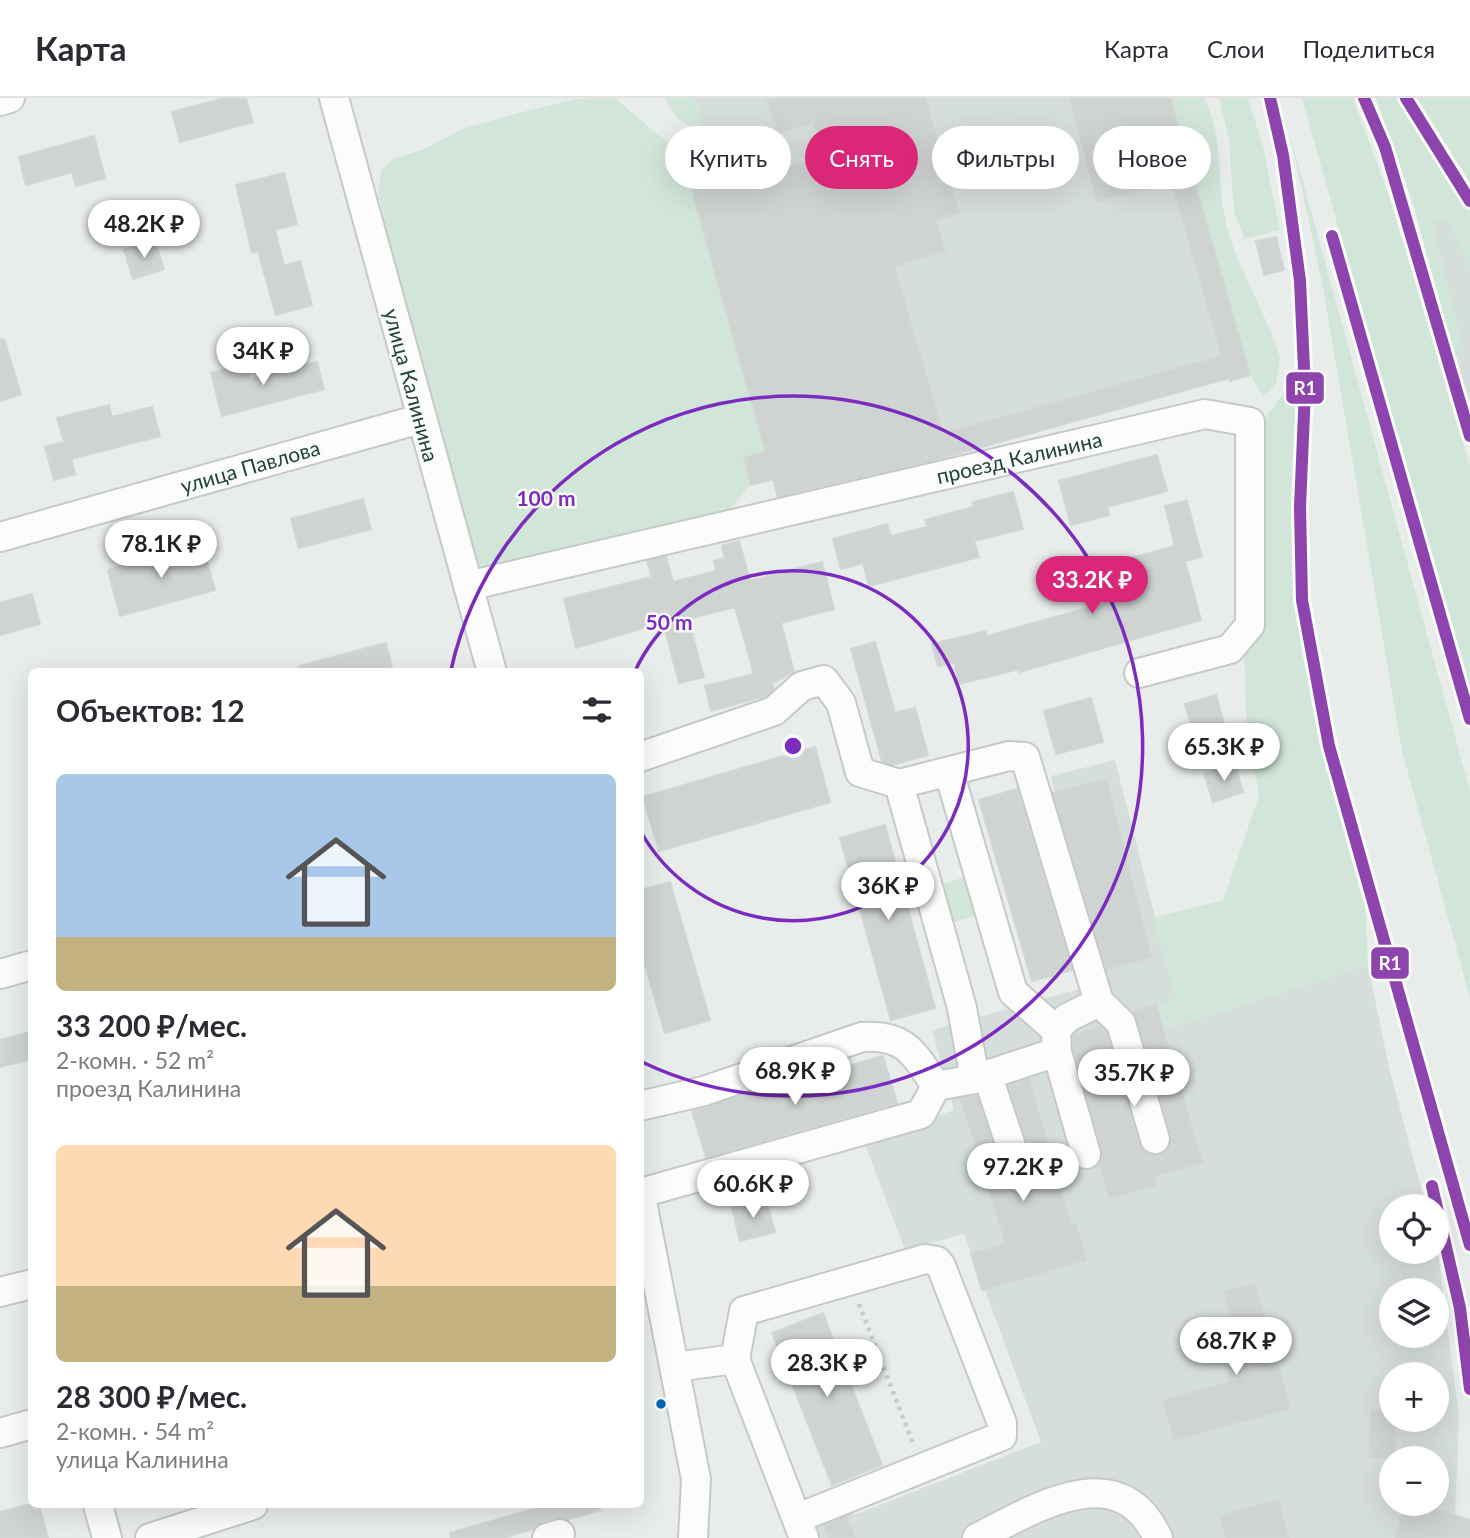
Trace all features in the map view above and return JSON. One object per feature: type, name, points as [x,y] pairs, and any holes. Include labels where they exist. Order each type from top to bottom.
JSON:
[{"type":"street","points":[[0,101],[10,98]]},
{"type":"street","name":"улица Калинина","points":[[334,98],[420,419],[491,668]]},
{"type":"street","name":"проезд Калинина","points":[[468,586],[1205,414],[1250,422],[1250,625],[1230,649],[1139,673]]},
{"type":"street","name":"улица Павлова","points":[[0,537],[420,419]]},
{"type":"street","points":[[644,756],[774,711],[802,686],[824,680],[841,703],[860,772],[899,784],[1009,756],[1025,757],[1099,1002],[1121,1023],[1155,1139]]},
{"type":"street","points":[[949,772],[1013,992],[1056,1041],[1086,1154]]},
{"type":"street","points":[[899,784],[981,1076],[1022,1179]]},
{"type":"street","points":[[0,974],[28,966]]},
{"type":"street","points":[[644,1192],[921,1114],[936,1086],[981,1076],[1056,1041],[1067,1018],[1099,1002]]},
{"type":"street","points":[[644,1105],[705,1091],[862,1037],[886,1035],[914,1053],[936,1086]]},
{"type":"street","points":[[644,1227],[646,1250],[675,1367],[696,1479],[693,1538]]},
{"type":"street","points":[[925,1259],[937,1261],[1004,1430],[996,1441],[923,1469],[801,1528],[735,1359],[744,1311],[849,1280],[925,1259]]},
{"type":"street","points":[[0,1292],[28,1285]]},
{"type":"street","points":[[675,1367],[735,1359]]},
{"type":"street","points":[[0,1433],[28,1425]]},
{"type":"street","points":[[977,1538],[1053,1499],[1096,1492],[1126,1500],[1150,1520],[1158,1538]]},
{"type":"street","points":[[99,1508],[107,1538]]},
{"type":"street","points":[[150,1538],[244,1508]]},
{"type":"path","points":[[849,1280],[923,1469]]},
{"type":"shaded area","points":[[695,98],[1170,98],[1178,126],[1093,126],[1093,189],[1196,189],[1250,375],[1202,385],[780,503],[773,479],[751,485],[744,458],[766,452],[692,189],[791,189],[791,126],[701,126]]},
{"type":"shaded area","points":[[1470,183],[1470,412],[1415,209]]},
{"type":"shaded area","points":[[1115,760],[1176,999],[1163,1030],[1368,965],[1390,1072],[1423,1194],[1379,1194],[1379,1264],[1440,1264],[1441,1278],[1379,1278],[1379,1348],[1449,1348],[1449,1339],[1459,1418],[1455,1515],[1470,1520],[1470,1538],[818,1538],[814,1526],[851,1511],[854,1515],[1041,1442],[964,1234],[905,1250],[864,1142],[954,1110],[932,1030],[1104,982],[1051,776]]},
{"type":"green space","points":[[615,98],[665,141],[665,189],[692,189],[766,452],[744,458],[751,485],[726,513],[477,578],[385,223],[378,191],[381,171],[392,159],[422,150],[463,129],[576,99]]},
{"type":"green space","points":[[665,98],[695,98],[702,126],[690,126],[671,110]]},
{"type":"green space","points":[[1170,98],[1204,98],[1217,140],[1228,232],[1280,358],[1276,384],[1263,396],[1250,375],[1196,189],[1211,189],[1211,126],[1178,126]]},
{"type":"green space","points":[[1219,98],[1248,98],[1263,147],[1280,230],[1245,239],[1234,212],[1229,140]]},
{"type":"green space","points":[[1302,98],[1353,98],[1389,196],[1470,465],[1470,699]]},
{"type":"green space","points":[[1376,98],[1398,98],[1470,214],[1470,270],[1448,220],[1432,219],[1464,350],[1453,353],[1415,209]]},
{"type":"green space","points":[[1417,98],[1470,98],[1470,182]]},
{"type":"green space","points":[[1290,134],[1470,791],[1470,998],[1402,751],[1323,288]]},
{"type":"green space","points":[[1288,387],[1297,391],[1297,601],[1325,749],[1365,897],[1368,965],[1163,1030],[1156,1005],[1176,999],[1153,918],[1223,900],[1259,796],[1246,717],[1243,618],[1256,430]]},
{"type":"green space","points":[[971,875],[982,914],[950,923],[939,885]]},
{"type":"building","points":[[225,98],[246,98],[253,122],[180,142],[172,112]]},
{"type":"building","points":[[767,98],[925,98],[933,126],[932,189],[952,189],[959,213],[935,220],[945,251],[894,266],[943,434],[1222,356],[1174,189],[1196,189],[1250,375],[1230,381],[1229,378],[928,462],[778,497],[773,479],[751,485],[744,458],[766,452],[692,189],[791,189],[791,167],[805,162],[805,189],[918,189],[918,126],[815,126],[814,122],[791,129],[791,126],[776,126]]},
{"type":"building","points":[[1070,98],[1170,98],[1178,126],[1093,126],[1093,186]]},
{"type":"building","points":[[94,136],[105,178],[76,186],[72,172],[26,185],[19,157]]},
{"type":"building","points":[[284,173],[297,224],[275,230],[284,266],[300,261],[312,305],[276,315],[258,251],[252,253],[236,185]]},
{"type":"building","points":[[1094,189],[1144,189],[1097,201]]},
{"type":"building","points":[[1276,237],[1284,270],[1264,275],[1256,241]]},
{"type":"building","points":[[155,241],[164,269],[133,279],[124,250]]},
{"type":"building","points":[[4,339],[21,394],[0,401],[0,340]]},
{"type":"building","points":[[317,362],[324,389],[222,416],[211,373],[246,364],[250,379]]},
{"type":"building","points":[[109,405],[112,417],[152,407],[160,436],[71,459],[75,474],[54,480],[45,447],[64,442],[57,418]]},
{"type":"building","points":[[1157,455],[1167,491],[1107,507],[1109,515],[1071,525],[1059,481]]},
{"type":"building","points":[[1013,492],[1023,529],[974,541],[979,557],[869,586],[863,563],[841,569],[833,539],[887,524],[891,536],[927,527],[925,520],[974,507],[973,502]]},
{"type":"building","points":[[363,499],[371,529],[299,548],[291,519]]},
{"type":"building","points":[[1187,501],[1202,557],[1185,561],[1201,620],[1020,672],[1020,669],[959,684],[954,662],[938,666],[932,644],[986,631],[987,636],[1141,593],[1131,558],[1175,546],[1165,506]]},
{"type":"building","points":[[739,541],[750,581],[822,562],[834,609],[781,623],[794,672],[772,683],[774,689],[765,696],[711,711],[705,686],[754,674],[735,607],[688,619],[704,677],[679,683],[663,622],[576,648],[564,599],[652,577],[647,561],[666,557],[673,582],[716,571],[714,561],[725,558],[722,546]]},
{"type":"building","points":[[202,544],[215,590],[120,616],[108,570]]},
{"type":"building","points":[[32,594],[40,624],[0,635],[0,603]]},
{"type":"building","points":[[875,642],[895,713],[915,708],[928,755],[892,765],[882,761],[851,649]]},
{"type":"building","points":[[386,643],[392,667],[299,668]]},
{"type":"building","points":[[1216,695],[1224,723],[1193,732],[1185,704]]},
{"type":"building","points":[[1091,698],[1103,742],[1056,754],[1044,711]]},
{"type":"building","points":[[815,747],[830,802],[659,851],[644,797]]},
{"type":"building","points":[[1235,764],[1243,792],[1213,802],[1204,774]]},
{"type":"building","points":[[1106,779],[1151,957],[1106,969],[1053,793]]},
{"type":"building","points":[[1017,789],[1072,970],[1032,981],[979,800]]},
{"type":"building","points":[[885,825],[935,1008],[891,1020],[840,838]]},
{"type":"building","points":[[670,882],[710,1020],[665,1033],[644,962],[644,889]]},
{"type":"building","points":[[1156,1005],[1202,1162],[1154,1176],[1156,1185],[1109,1198],[1100,1163],[1102,1149],[1074,1049],[1073,1036],[1101,1027],[1106,1032],[1139,1144],[1150,1155],[1160,1155],[1171,1144],[1171,1134],[1133,1012]]},
{"type":"building","points":[[28,1032],[28,1060],[0,1067],[0,1040]]},
{"type":"building","points":[[883,1056],[897,1103],[706,1157],[692,1111]]},
{"type":"building","points":[[1029,1079],[1071,1225],[1076,1224],[1086,1260],[982,1290],[971,1254],[1006,1244],[961,1099],[977,1096],[1007,1185],[1012,1192],[1027,1195],[1035,1189],[1038,1174],[1008,1086]]},
{"type":"building","points":[[766,1199],[775,1232],[740,1241],[732,1208]]},
{"type":"building","points":[[1255,1284],[1290,1408],[1174,1440],[1163,1401],[1247,1377],[1224,1292]]},
{"type":"building","points":[[823,1313],[882,1465],[832,1485],[772,1333]]},
{"type":"building","points":[[1371,1411],[1379,1411],[1379,1432],[1395,1432],[1395,1446],[1379,1446],[1379,1457],[1369,1457]]},
{"type":"building","points":[[1278,1500],[1288,1538],[1226,1538],[1220,1516]]},
{"type":"building","points":[[26,1505],[28,1508],[40,1508],[48,1538],[0,1538],[0,1512]]},
{"type":"building","points":[[537,1508],[600,1510],[567,1520],[555,1518],[541,1522],[533,1529],[503,1538],[451,1538],[450,1533]]},
{"type":"building","points":[[1449,1513],[1470,1520],[1470,1538],[1395,1538],[1402,1516],[1449,1516]]},
{"type":"building","points":[[846,1516],[855,1538],[829,1538],[824,1525]]},
{"type":"transit line","name":"R1","points":[[1270,98],[1283,155],[1300,281],[1305,390],[1300,507],[1302,600],[1329,746],[1470,1245]]},
{"type":"transit line","name":"R1","points":[[1364,98],[1385,147],[1470,436]]},
{"type":"transit line","name":"R1","points":[[1406,98],[1470,201]]},
{"type":"transit line","name":"R1","points":[[1332,236],[1470,719]]},
{"type":"transit line","name":"R1","points":[[1432,1186],[1460,1308],[1470,1389]]}]
